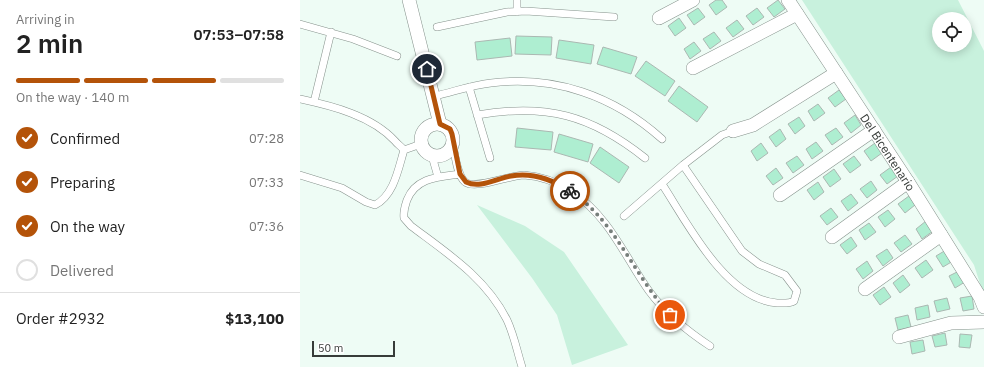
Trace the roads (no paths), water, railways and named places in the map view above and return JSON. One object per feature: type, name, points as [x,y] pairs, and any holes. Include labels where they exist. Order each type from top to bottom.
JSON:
[{"type":"street","points":[[409,0],[435,96],[440,124]]},
{"type":"street","points":[[659,18],[693,0]]},
{"type":"street","name":"Del Bicentenario","points":[[788,0],[908,182],[980,297],[984,307]]},
{"type":"street","points":[[693,68],[797,14]]},
{"type":"street","points":[[733,131],[753,125],[836,73]]},
{"type":"street","points":[[435,124],[440,124],[450,129],[454,139],[453,144],[443,156],[432,156],[423,149],[421,144],[422,133],[425,129],[435,124]]},
{"type":"street","points":[[780,195],[874,130]]},
{"type":"street","points":[[832,237],[908,182]]},
{"type":"street","points":[[865,289],[941,235]]},
{"type":"street","points":[[899,336],[950,323],[984,322]]},
{"type":"lane","points":[[517,0],[517,12]]},
{"type":"lane","points":[[437,27],[507,12],[614,17]]},
{"type":"lane","points":[[300,24],[331,32],[397,56]]},
{"type":"lane","points":[[314,102],[331,32]]},
{"type":"lane","points":[[435,96],[490,83],[524,81],[572,88],[592,94],[629,113],[662,138]]},
{"type":"lane","points":[[469,87],[490,158]]},
{"type":"lane","points":[[300,99],[347,112],[378,126],[391,136],[404,150]]},
{"type":"lane","points":[[477,115],[503,111],[528,110],[554,113],[579,119],[603,129],[625,142],[645,158]]},
{"type":"lane","points":[[624,216],[683,165],[722,135],[733,131]]},
{"type":"lane","points":[[404,150],[421,144]]},
{"type":"lane","points":[[453,144],[460,174],[466,182],[471,184],[489,182],[512,176],[540,177],[552,181],[575,194],[596,212],[606,224],[642,281],[660,304],[682,326],[710,346]]},
{"type":"lane","points":[[300,174],[342,188],[366,202],[375,205],[382,201],[390,191],[398,172],[404,150]]},
{"type":"lane","points":[[432,156],[438,177]]},
{"type":"lane","points":[[662,184],[715,264],[734,284],[767,301],[783,303],[794,301],[797,291],[788,278],[781,272],[759,264],[742,251],[683,165]]},
{"type":"lane","points":[[460,174],[425,180],[414,188],[404,207],[404,218],[407,222],[465,266],[484,286],[507,321],[522,367]]}]
